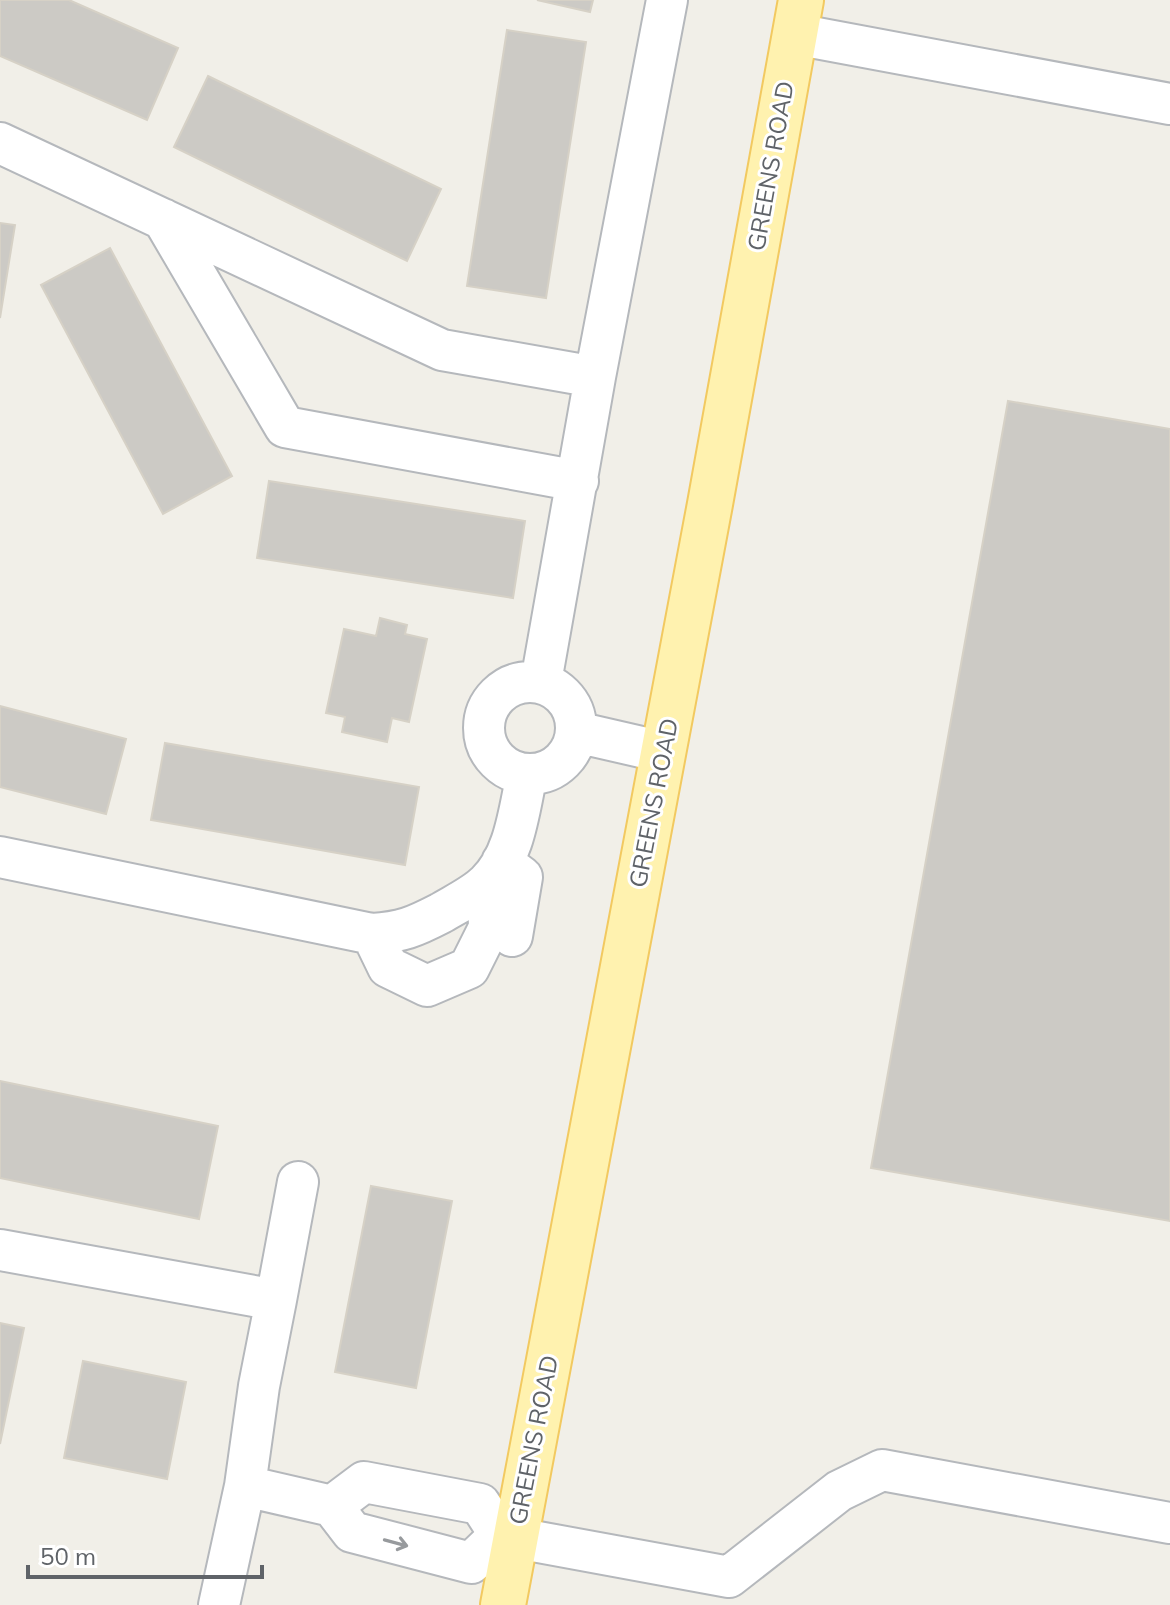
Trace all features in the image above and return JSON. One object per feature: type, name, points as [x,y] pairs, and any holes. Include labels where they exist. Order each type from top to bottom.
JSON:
[{"type":"main road","name":"GREENS ROAD","points":[[503,1605],[508,1537],[663,752],[798,17]]},
{"type":"lane","points":[[541,682],[667,0]]},
{"type":"lane","points":[[798,17],[1170,104]]},
{"type":"lane","points":[[0,143],[442,350],[595,377]]},
{"type":"lane","points":[[163,219],[285,427],[578,481]]},
{"type":"lane","points":[[526,681],[541,682],[564,695],[572,706],[576,732],[574,744],[560,763],[539,774],[527,774],[512,771],[499,762],[484,736],[484,720],[489,706],[499,693],[511,685],[526,681]]},
{"type":"lane","points":[[576,732],[663,752]]},
{"type":"lane","points":[[372,934],[388,967],[427,986],[469,968],[489,928],[495,872],[515,832],[527,774]]},
{"type":"lane","points":[[0,857],[372,934],[401,932],[457,904],[495,872]]},
{"type":"lane","points":[[495,872],[522,877],[512,936]]},
{"type":"lane","points":[[219,1605],[245,1486],[259,1386],[298,1182]]},
{"type":"lane","points":[[0,1250],[276,1300]]},
{"type":"lane","points":[[332,1506],[364,1482],[480,1504],[508,1537],[729,1577],[839,1491],[882,1470],[1170,1523]]},
{"type":"lane","points":[[245,1486],[332,1506],[352,1532],[471,1563],[508,1537]]},
{"type":"building","points":[[0,0],[69,0],[178,48],[147,120],[0,56]]},
{"type":"building","points":[[537,0],[593,0],[590,12]]},
{"type":"building","points":[[507,30],[586,42],[546,298],[467,286]]},
{"type":"building","points":[[208,76],[441,189],[407,261],[174,147]]},
{"type":"building","points":[[0,223],[15,225],[0,318]]},
{"type":"building","points":[[110,248],[232,476],[163,514],[41,285]]},
{"type":"building","points":[[1008,401],[1170,429],[1170,1221],[871,1168]]},
{"type":"building","points":[[269,481],[525,521],[513,598],[257,558]]},
{"type":"building","points":[[380,618],[407,625],[405,634],[427,639],[409,722],[392,718],[387,742],[342,732],[345,717],[326,713],[344,629],[376,636]]},
{"type":"building","points":[[0,706],[126,739],[106,814],[0,787]]},
{"type":"building","points":[[165,743],[419,787],[405,865],[151,820]]},
{"type":"building","points":[[0,1081],[218,1126],[199,1219],[0,1178]]},
{"type":"building","points":[[371,1186],[452,1201],[416,1388],[335,1372]]},
{"type":"building","points":[[0,1323],[24,1328],[0,1444]]},
{"type":"building","points":[[83,1361],[186,1382],[167,1479],[64,1458]]}]
